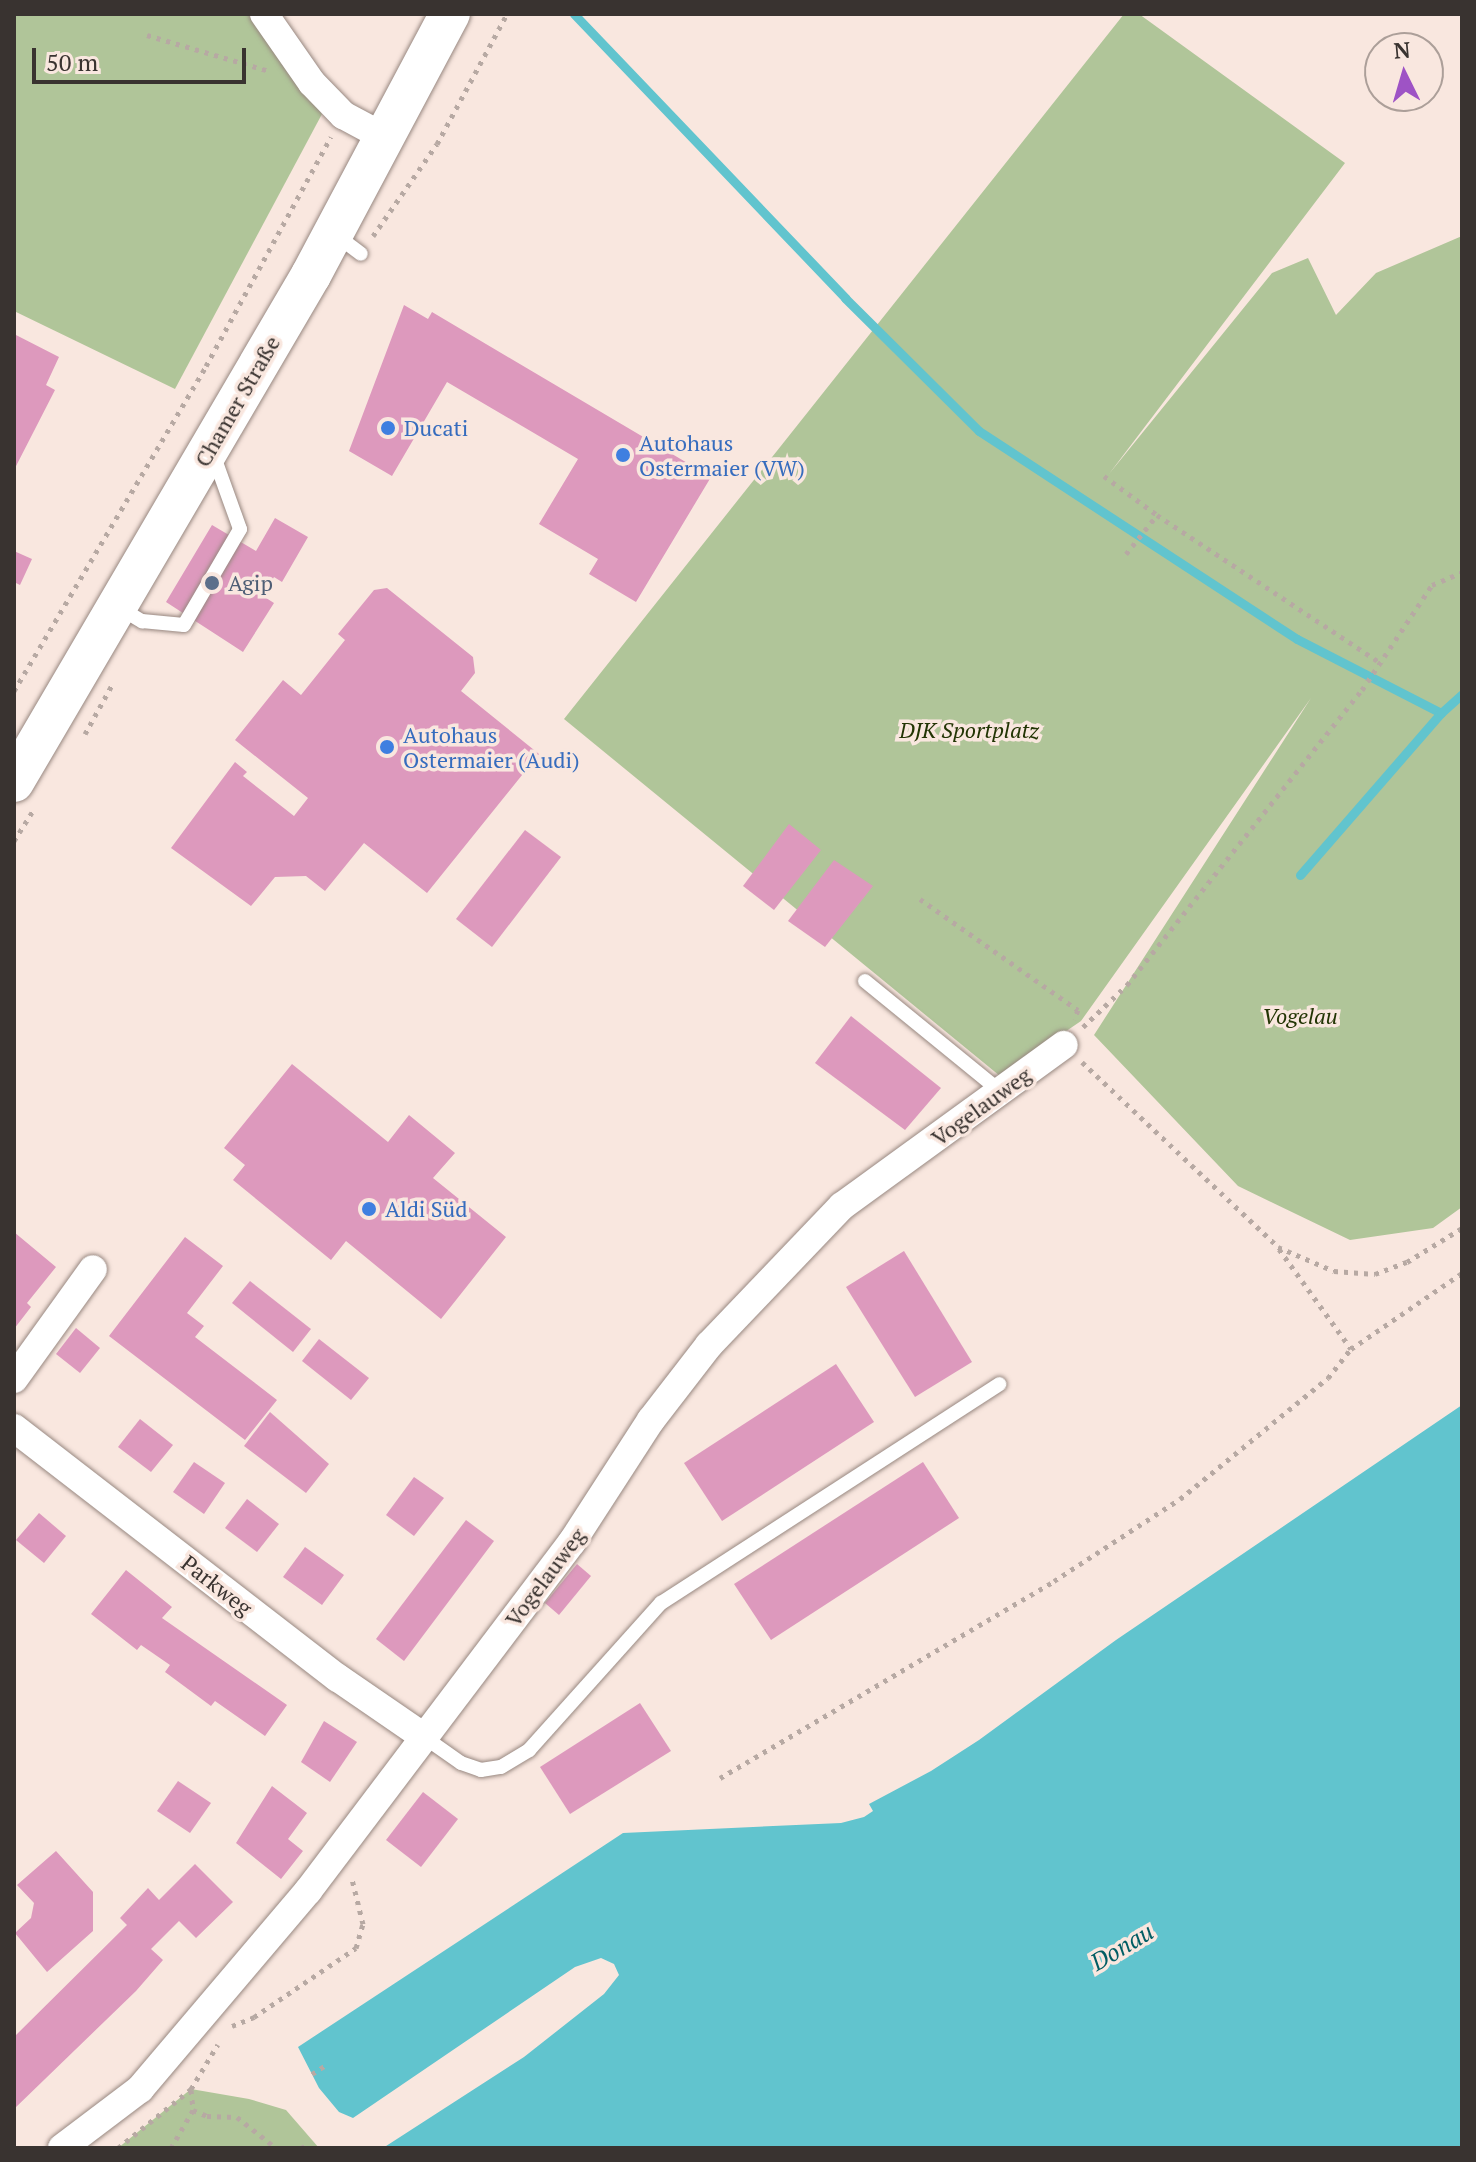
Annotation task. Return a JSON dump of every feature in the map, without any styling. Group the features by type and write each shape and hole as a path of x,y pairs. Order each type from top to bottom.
{"main road":[{"name":"Chamer Straße","path":"14,782 210,447 348,244 386,138 450,14"}],"street":[{"path":"264,14 312,83 343,115 386,138"},
{"name":"Vogelauweg","path":"62,2148 140,2089 308,1891 572,1542 651,1420 709,1345 842,1206 1064,1045"},
{"path":"14,1379 93,1269"},
{"name":"Parkweg","path":"14,1428 338,1678 424,1737"}],"lane":[{"path":"116,605 142,621 184,625 240,529 222,470 210,447"},
{"path":"865,981 1001,1092"},
{"path":"424,1737 461,1763 481,1770 501,1767 529,1750 661,1603 999,1384"}],"path":[{"path":"485,59 507,14"},
{"path":"147,35 312,83"},
{"path":"14,691 206,366 343,115"},
{"path":"1104,476 1157,515 1382,664"},
{"path":"1126,554 1157,515"},
{"path":"1064,1045 1127,985 1376,673 1432,585 1462,572"},
{"path":"920,899 1078,1010 1064,1045"},
{"path":"1064,1045 1278,1247 1351,1349"},
{"path":"1278,1247 1334,1271 1375,1274 1407,1262 1462,1228"},
{"path":"720,1778 1054,1581 1180,1499 1328,1378 1351,1349 1462,1273"},
{"path":"229,2027 254,2017 356,1948 363,1924 350,1871 338,1849"},
{"path":"118,2148 191,2089 222,2039"},
{"path":"312,2074 326,2065"},
{"path":"171,2148 193,2110 191,2089"},
{"path":"193,2110 207,2116 237,2117 276,2148"}],"green space":[{"path":"14,14 248,14 322,114 175,389 14,311"},
{"name":"DJK Sportplatz","path":"1124,14 1139,14 1345,163 1109,474 1272,273 1308,258 1336,315 1376,273 1462,236 1462,1207 1433,1228 1350,1240 1238,1186 1094,1035 1311,698 1081,1021 1000,1076 564,719"},
{"path":"191,2089 249,2099 286,2110 319,2148 118,2148"}],"water":[{"name":"Donau","path":"1462,1405 1462,2148 383,2148 524,2057 604,1994 619,1975 614,1964 601,1958 575,1967 353,2118 339,2112 319,2088 298,2047 623,1833 841,1823 864,1817 873,1811 869,1804 931,1771 979,1740 1116,1640"}],"building":[{"name":"Autohaus Ostermaier (VW)","path":"404,305 428,319 432,312 711,477 636,602 589,574 598,559 539,524 578,459 447,382 392,476 349,451"},
{"path":"14,334 59,357 46,385 55,390 14,470"},
{"path":"275,518 308,537 282,582 274,577 263,596 274,603 243,652 166,602 212,525 256,551"},
{"path":"14,551 32,559 20,585 14,582"},
{"name":"Autohaus Ostermaier (Audi)","path":"387,588 473,657 475,673 461,691 539,754 427,893 364,843 325,891 306,876 275,877 251,906 171,848 235,762 247,772 243,776 294,816 308,798 235,740 283,680 301,695 345,640 338,634 374,590"},
{"path":"789,824 821,850 774,910 743,886"},
{"path":"525,830 561,857 492,947 456,919"},
{"path":"834,860 873,886 825,947 788,921"},
{"path":"851,1016 941,1088 905,1130 815,1063"},
{"name":"Aldi Süd","path":"292,1064 388,1142 409,1115 455,1153 433,1178 506,1237 441,1319 346,1241 331,1260 233,1180 245,1165 224,1148"},
{"path":"14,1232 56,1267 27,1303 31,1307 14,1329"},
{"path":"185,1237 223,1266 187,1313 204,1326 195,1337 277,1400 245,1440 109,1336"},
{"path":"904,1251 972,1362 915,1397 846,1287"},
{"path":"250,1281 311,1329 293,1352 232,1303"},
{"path":"76,1328 100,1348 80,1373 56,1354"},
{"path":"319,1339 369,1378 351,1400 302,1361"},
{"path":"836,1364 874,1422 722,1521 684,1463"},
{"path":"270,1412 329,1464 306,1493 244,1446"},
{"path":"140,1419 173,1445 151,1472 118,1447"},
{"path":"194,1462 225,1483 204,1514 173,1492"},
{"path":"923,1462 959,1518 771,1640 734,1584"},
{"path":"414,1477 444,1498 414,1536 386,1515"},
{"path":"247,1499 279,1524 257,1552 225,1528"},
{"path":"39,1513 66,1536 44,1563 16,1540"},
{"path":"466,1520 494,1541 404,1661 376,1639"},
{"path":"305,1547 344,1575 322,1605 283,1577"},
{"path":"577,1564 591,1576 559,1615 545,1603"},
{"path":"126,1570 172,1607 162,1618 287,1705 265,1736 215,1701 211,1706 165,1672 170,1665 141,1645 137,1650 91,1614"},
{"path":"640,1703 671,1751 570,1814 540,1767"},
{"path":"324,1721 357,1742 330,1782 301,1762"},
{"path":"178,1781 211,1803 190,1833 157,1811"},
{"path":"272,1786 307,1813 288,1839 303,1851 281,1879 236,1843"},
{"path":"423,1792 458,1819 421,1867 386,1840"},
{"path":"56,1851 93,1892 93,1931 47,1972 15,1933 31,1918 34,1903 17,1885"},
{"path":"195,1864 233,1902 196,1938 179,1921 151,1949 163,1960 136,1991 14,2109 14,2037 127,1925 120,1918 148,1888 159,1900"}],"waterway":[{"path":"574,14 845,298 979,431 1297,639 1441,713"},
{"path":"1300,875 1441,713 1462,694"}],"place":[{"name":"Ducati","path":"388,428"},
{"name":"Autohaus Ostermaier (VW)","path":"623,455"},
{"name":"Agip","path":"212,583"},
{"name":"Autohaus Ostermaier (Audi)","path":"387,747"},
{"name":"Aldi Süd","path":"369,1209"}],"park label":[{"name":"Vogelau","path":"1300,1016"}]}
